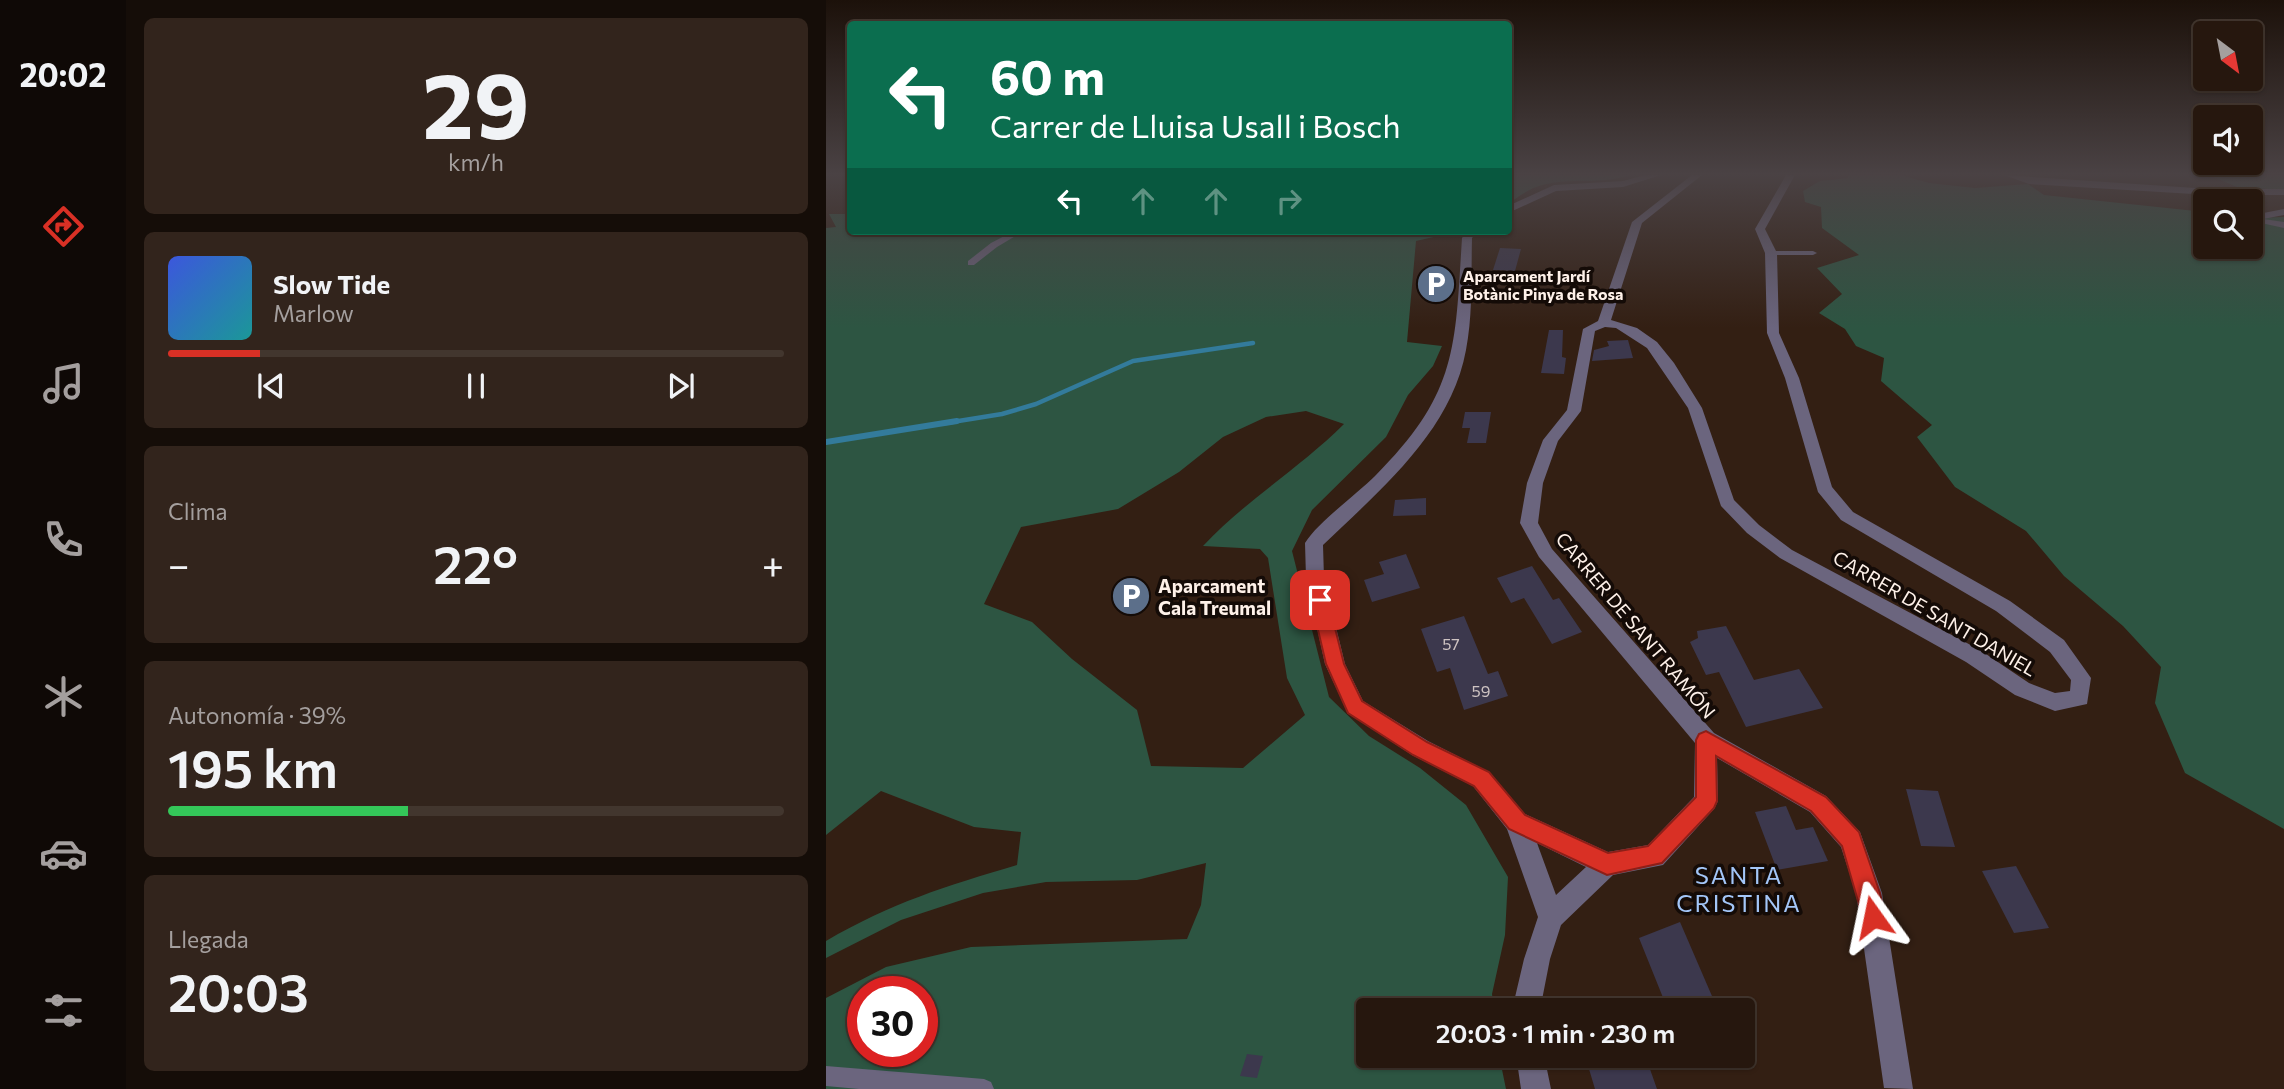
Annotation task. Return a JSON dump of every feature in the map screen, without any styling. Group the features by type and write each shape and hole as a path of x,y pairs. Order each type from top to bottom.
{"street":[{"name":"CARRER DE SANT RAMÓN","path":"1636,226 1604,323 1589,329 1574,411 1551,440 1535,483 1529,523 1545,553 1706,740"},
{"path":"1762,226 1760,229 1771,253"},
{"path":"1470,235 1467,238 1462,332 1449,386 1412,444 1379,481 1314,543 1315,578 1335,664 1355,707 1420,748 1481,779 1517,822 1551,917"},
{"name":"CARRER DE SANT DANIEL","path":"1604,323 1619,325 1632,331 1652,345 1669,366 1695,408 1727,502 1753,529 1786,554 1865,594 1973,656 2022,689 2055,702 2080,698 2081,678 2057,646 2003,606 1847,516 1824,488 1792,379 1773,333 1770,300 1771,253"},
{"path":"1529,998 1537,959 1551,917 1607,864 1654,856 1706,801 1706,740 1818,804 1851,840 1869,893 1899,1088"},
{"path":"1517,822 1607,864"},
{"path":"1532,1068 1535,1089"}],"lane":[{"path":"971,264 1013,235"},
{"path":"1771,253 1813,253"},
{"path":"826,1076 984,1089"}],"green space":[{"path":"847,226 847,235 1442,235 1416,241 1407,342 1442,346 1433,366 1408,395 1386,437 1312,510 1292,551 1329,697 1369,736 1420,768 1466,805 1508,877 1505,935 1492,998 1356,998 1356,1068 1502,1068 1506,1089 826,1089 826,998 847,987 847,1067 938,1067 938,976 869,976 886,967 971,947 1187,939 1201,905 1206,863 1137,880 1046,882 983,893 901,920 826,958 826,941 873,916 943,888 1017,865 1021,832 974,827 881,791 826,835 826,228","holes":["1306,411 1344,424 1237,514 1203,546 1260,549 1268,558 1287,678 1305,715 1243,768 1151,766 1137,710 1072,659 1032,622 984,604 1021,527 1118,509 1179,472 1223,437 1266,417"]},
{"path":"1822,226 2193,226 2193,259 2263,259 2263,226 2284,226 2284,829 2185,773 2155,703 2161,667 2123,626 2064,576 2026,531 1955,487 1917,437 1932,425 1881,381 1884,358 1856,346 1845,329 1819,313 1842,294 1817,268 1859,255"}],"building":[{"path":"1500,248 1521,249 1515,271 1493,270"},
{"path":"1549,330 1563,330 1562,357 1566,358 1564,374 1541,373"},
{"path":"1628,340 1633,358 1592,361 1594,350 1609,346 1607,341"},
{"path":"1465,412 1491,412 1486,443 1467,443 1470,428 1462,428"},
{"path":"1426,498 1426,515 1393,516 1395,500"},
{"path":"1406,554 1420,588 1372,602 1364,580 1384,574 1379,562"},
{"path":"1532,566 1553,600 1559,598 1582,632 1552,644 1524,598 1511,603 1497,578"},
{"path":"1464,616 1488,674 1498,671 1508,696 1464,710 1450,668 1437,672 1421,629"},
{"path":"1726,626 1754,680 1799,669 1823,708 1746,727 1719,672 1706,675 1690,642 1698,638 1697,631"},
{"path":"1906,789 1938,791 1955,847 1921,846"},
{"path":"1786,806 1796,830 1813,827 1828,861 1777,870 1755,812"},
{"path":"2016,866 2049,928 2014,933 1982,871"},
{"path":"1680,922 1713,998 1663,998 1639,938"},
{"path":"1247,1054 1263,1056 1257,1078 1240,1076"},
{"path":"1589,1068 1650,1068 1657,1089 1595,1089"}],"waterway":[{"path":"946,423 1002,414 1036,404 1133,361 1253,343"},
{"path":"826,442 957,421"}],"place":[{"name":"Aparcament Jardí Botànic Pinya de Rosa","path":"1436,284"},
{"name":"Aparcament Cala Treumal","path":"1131,596"}],"district":[{"name":"SANTA CRISTINA","path":"1739,888"}],"route":[{"path":"1320,600 1335,664 1355,707 1420,748 1481,779 1517,822 1607,864 1654,856 1706,801 1706,740 1818,804 1851,840 1869,893 1873,917"}]}
